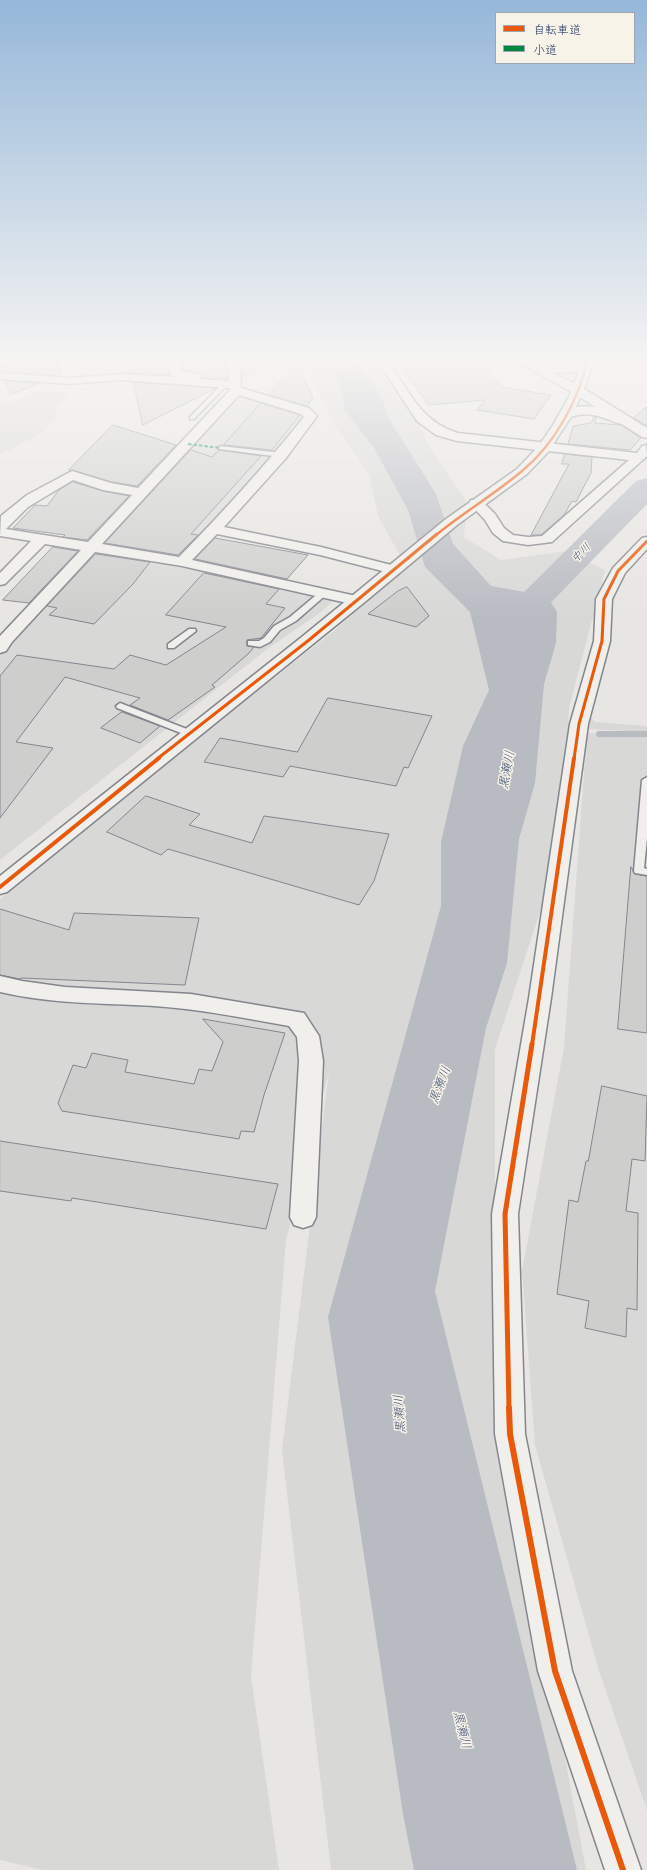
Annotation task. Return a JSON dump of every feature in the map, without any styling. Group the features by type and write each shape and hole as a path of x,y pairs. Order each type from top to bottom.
{"main road":[{"path":"0,887 189,732 474,505 510,480 534,460 545,446"}],"street":[{"path":"0,648 142,493 183,444"},
{"path":"182,562 241,501 289,444"},
{"path":"528,444 644,453"},
{"path":"474,505 493,520 497,529 503,535 533,542 547,539 644,453"},
{"path":"0,528 4,521 24,503 72,475 108,487 142,493"},
{"path":"214,529 321,551 394,570"},
{"path":"0,532 182,562 356,600"},
{"path":"0,581 43,538"},
{"path":"623,1870 555,1671 510,1434 505,1214 540,998 579,724 602,641 604,599 618,571 647,541"},
{"path":"0,984 22,990 70,995 176,1000 296,1019 308,1036 311,1061 303,1217"}],"lane":[{"path":"221,448 281,454"},
{"path":"251,643 260,644 267,640 277,628 293,619 324,593"},
{"path":"171,646 192,631"},
{"path":"120,706 189,732"},
{"path":"647,780 639,870 647,872"}],"shaded area":[{"path":"0,444 20,444 0,455"},
{"path":"195,444 283,444 182,554 172,557 110,549 107,542 177,462"},
{"path":"348,444 428,444 467,502 464,537 501,560 566,551 605,570 569,708 562,845 495,1049 495,1384 586,1870 331,1870 282,1450 329,1072 286,1240 251,1676 279,1870 43,1870 0,1860 0,899 62,844 330,634 407,568 378,516 369,474"},
{"path":"98,555 220,574 337,597 321,612 266,650 0,860 0,656 8,644 47,602"},
{"path":"590,717 595,722 647,726 647,732 587,729"},
{"path":"587,733 647,733 647,1810 599,1671 535,1445 522,1271 564,1047"}],"water":[{"name":"黒瀬川","path":"371,444 405,444 436,494 453,544 491,586 547,596 557,612 556,643 544,684 535,783 519,839 507,963 486,1028 435,1291 577,1870 414,1870 403,1814 328,1317 441,906 441,842 463,746 489,690 470,612 425,567 408,510"}],"building":[{"path":"94,444 176,445 137,486 111,482 69,470"},
{"path":"225,444 277,444 272,450"},
{"path":"571,444 635,444 630,450"},
{"path":"191,450 212,457 219,450 261,456 191,534 198,535 178,555 105,543"},
{"path":"565,454 592,457 591,473 576,502 572,501 564,515 541,535 531,535 569,464 562,464"},
{"path":"73,482 103,491 129,496 87,540 63,537 65,535 13,528 35,505 47,506 59,490"},
{"path":"215,538 308,555 287,579 195,559"},
{"path":"53,547 78,551 29,603 3,600"},
{"path":"96,554 150,562 133,584 94,624 49,615 57,608 47,606"},
{"path":"204,573 279,589 266,604 285,608 261,638 247,640 247,646 254,647 212,685 215,687 168,720 130,705 140,698 65,677 16,742 53,748 0,818 0,676 17,655 114,669 130,655 166,665 226,627 166,615"},
{"path":"407,587 429,616 416,627 368,614 398,591"},
{"path":"328,698 432,716 408,768 404,767 396,786 290,766 283,777 204,762 220,738 297,752"},
{"path":"122,712 160,726 140,743 101,728"},
{"path":"146,796 200,814 189,825 252,843 264,816 389,834 374,881 359,905 168,849 161,855 107,832"},
{"path":"631,867 635,874 647,876 647,1033 618,1029"},
{"path":"0,909 69,930 74,913 199,918 185,985 20,979 0,975"},
{"path":"203,1019 285,1033 264,1095 254,1132 241,1131 239,1139 62,1111 58,1103 73,1065 86,1068 92,1053 128,1060 125,1072 194,1084 199,1069 212,1071 223,1042"},
{"path":"602,1086 647,1096 645,1161 632,1159 626,1211 638,1213 637,1310 627,1308 626,1337 585,1328 589,1301 557,1294 569,1200 578,1202 586,1161 588,1161"},
{"path":"0,1141 278,1184 266,1229 72,1198 71,1201 0,1191"}],"waterway":[{"name":"中川","path":"515,620 647,487"},
{"path":"599,734 647,734"}],"marked path":[{"path":"190,444 221,448"}],"cycle path":[{"path":"0,887 309,640 452,522 515,477 535,459 547,444"},
{"path":"623,1870 555,1671 510,1434 505,1214 540,998 579,724 602,641 604,599 618,571 647,541"}]}
